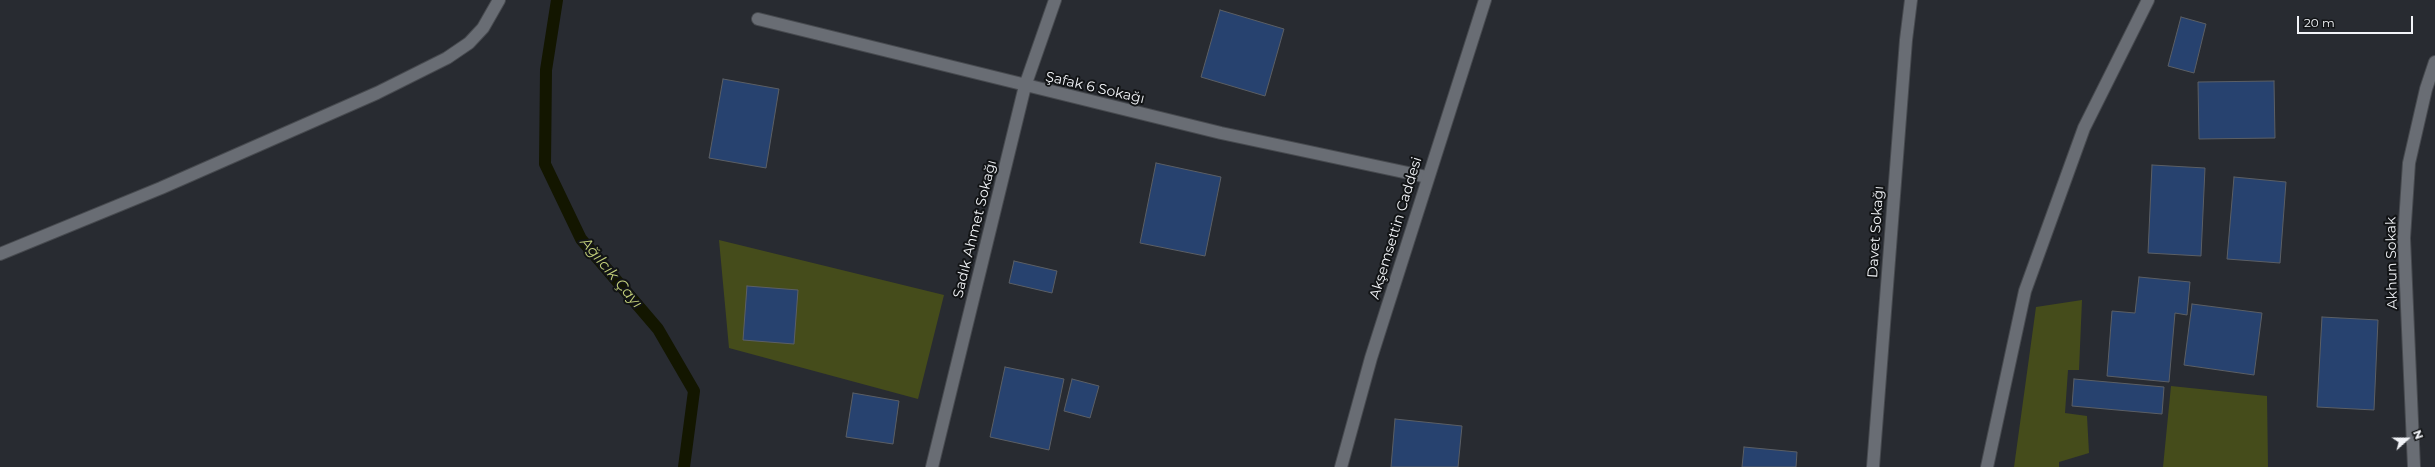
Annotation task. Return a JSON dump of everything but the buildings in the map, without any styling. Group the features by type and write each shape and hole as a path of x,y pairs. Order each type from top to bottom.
{"street":[{"path":"0,254 161,188 377,93 447,58 469,43 484,28 498,0"},
{"name":"Sadık Ahmet Sokağı","path":"932,467 1025,86 1055,0"},
{"name":"Akşemsettin Caddesi","path":"1341,467 1371,358 1427,177 1485,0"},
{"name":"Davet Sokağı","path":"1873,467 1906,40 1911,0"},
{"path":"1987,467 2025,291 2084,128 2148,0"},
{"name":"Şafak 6 Sokağı","path":"758,19 1025,86 1221,133 1427,177"},
{"name":"Akhun Sokak","path":"2414,467 2404,238 2409,163 2426,89 2435,62"}],"green space":[{"path":"719,240 944,295 918,399 729,348"},
{"path":"2082,300 2079,370 2068,370 2065,413 2087,416 2089,453 2059,462 2059,467 2014,467 2036,307"},
{"path":"2171,386 2267,396 2268,467 2163,467"}],"waterway":[{"name":"Ağılcık Çayı","path":"557,0 546,70 545,164 581,239 658,329 694,391 684,467"}]}
